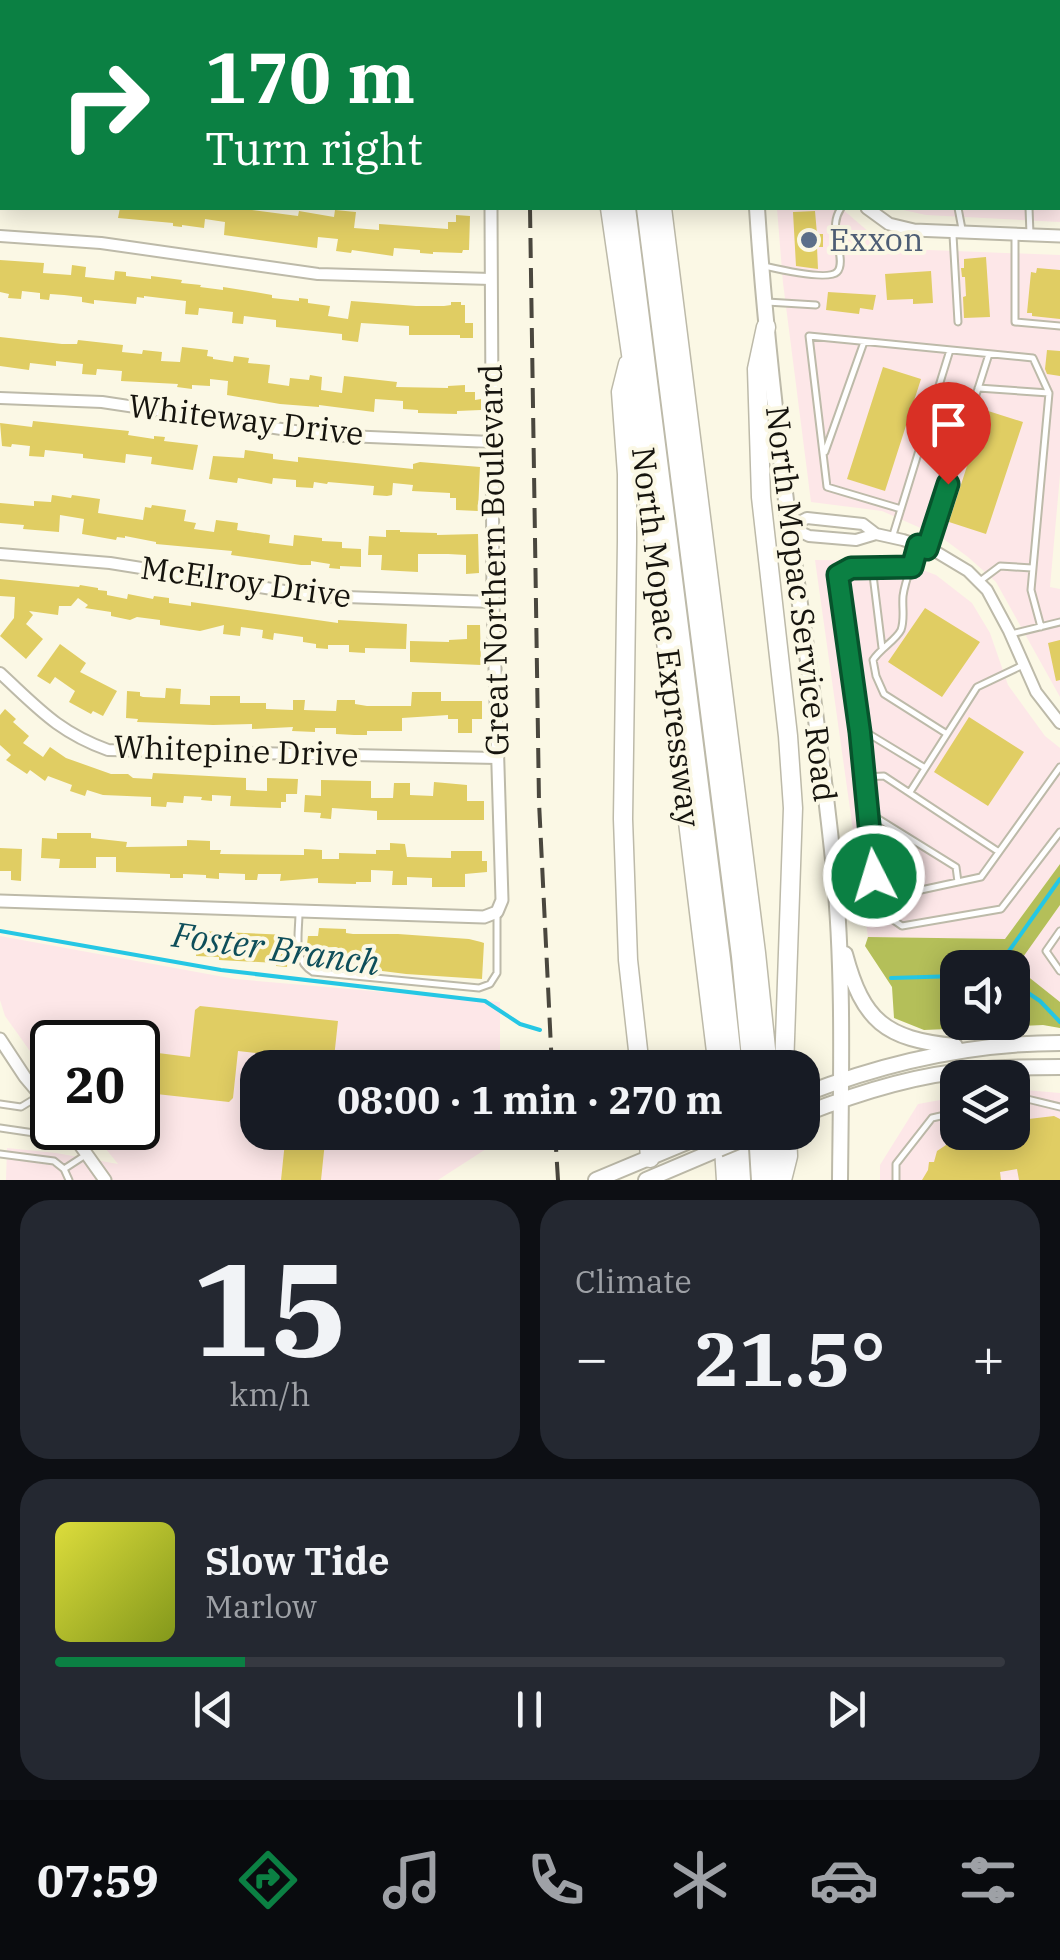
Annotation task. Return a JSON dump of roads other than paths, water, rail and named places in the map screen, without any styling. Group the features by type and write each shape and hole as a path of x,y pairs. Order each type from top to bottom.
{"highway":[{"name":"North Mopac Expressway","path":"610,210 716,1050"},
{"path":"626,210 731,1050"},
{"path":"646,210 750,1050"},
{"name":"North Mopac Expressway","path":"662,210 766,1050"},
{"path":"766,327 757,368 761,496 788,736 792,808 785,1050"},
{"path":"631,354 621,392 627,524 622,819 627,943 638,1050"},
{"path":"656,1150 658,1155"},
{"path":"722,1150 726,1180"},
{"path":"739,1150 741,1180"},
{"path":"759,1150 761,1180"},
{"path":"776,1150 780,1180"},
{"path":"780,1180 788,1150"}],"main road":[{"name":"North Mopac Service Road","path":"757,210 766,327 835,873 839,932 840,1180"},
{"path":"839,932 857,995 884,1026 917,1041 970,1048"},
{"path":"820,1089 920,1058 970,1048 1060,1043"},
{"path":"1030,1067 1060,1067"},
{"path":"820,1108 940,1075"},
{"path":"603,1177 670,1150"},
{"path":"650,1179 705,1150"},
{"path":"650,1179 658,1155"}],"street":[{"name":"Great Northern Boulevard","path":"491,210 493,602 502,900 497,912"},
{"path":"870,210 890,224 914,230 1060,236"},
{"path":"0,236 101,244 318,274 491,280"},
{"name":"Whiteway Drive","path":"0,398 102,402 321,434 492,442"},
{"path":"790,527 807,518 863,524 876,534 923,547 968,571 987,590 1036,692 1059,720"},
{"path":"790,527 809,536 841,539 856,540 876,534"},
{"name":"McElroy Drive","path":"0,554 110,563 316,596 493,602"},
{"name":"Whitepine Drive","path":"0,673 57,726 108,750 496,758"},
{"path":"0,901 484,917 497,912"},
{"path":"0,1039 30,1082"},
{"path":"85,1150 105,1180"}],"lane":[{"path":"761,266 808,274 832,275 838,271 835,225 840,210"},
{"path":"958,210 958,322"},
{"path":"1030,210 1030,234"},
{"path":"1015,234 1015,322 1060,326"},
{"path":"764,302 816,305"},
{"path":"900,509 828,487 809,336 1033,358 1049,393 1031,590 1041,627"},
{"path":"824,456 864,342"},
{"path":"892,538 950,350"},
{"path":"947,734 884,694 872,660 901,629 903,597 912,567 923,547 989,354"},
{"path":"978,388 1049,393"},
{"path":"979,582 1000,566 1032,568"},
{"path":"912,567 851,568 838,575 860,732 874,876 889,918 902,926 1000,910 1060,832"},
{"path":"872,568 882,648"},
{"path":"1010,634 1060,622"},
{"path":"909,793 977,687 1024,665"},
{"path":"860,732 925,768"},
{"path":"884,898 981,877 1060,767"},
{"path":"864,777 884,776 1000,852"},
{"path":"868,812 956,867 958,882"},
{"path":"299,910 299,959 313,972 479,988 490,984 497,972 497,912"},
{"path":"1060,932 1046,951 1060,971"},
{"path":"1030,1100 1060,1107"},
{"path":"0,1104 20,1107 30,1101"},
{"path":"896,1180 896,1164 932,1118 940,1116"},
{"path":"0,1128 30,1132"},
{"path":"0,1154 54,1161 70,1180"},
{"path":"64,1169 88,1154"}],"waterway":[{"name":"Foster Branch","path":"1010,950 1060,879"},
{"name":"Foster Branch","path":"0,931 221,970 485,1001 520,1024 540,1030"},
{"name":"Foster Branch","path":"891,978 940,977"},
{"path":"1030,994 1060,1022"}],"railway":[{"path":"530,210 539,802 551,1050"},
{"path":"556,1150 558,1180"}],"place":[{"name":"Exxon","path":"809,240"}]}
